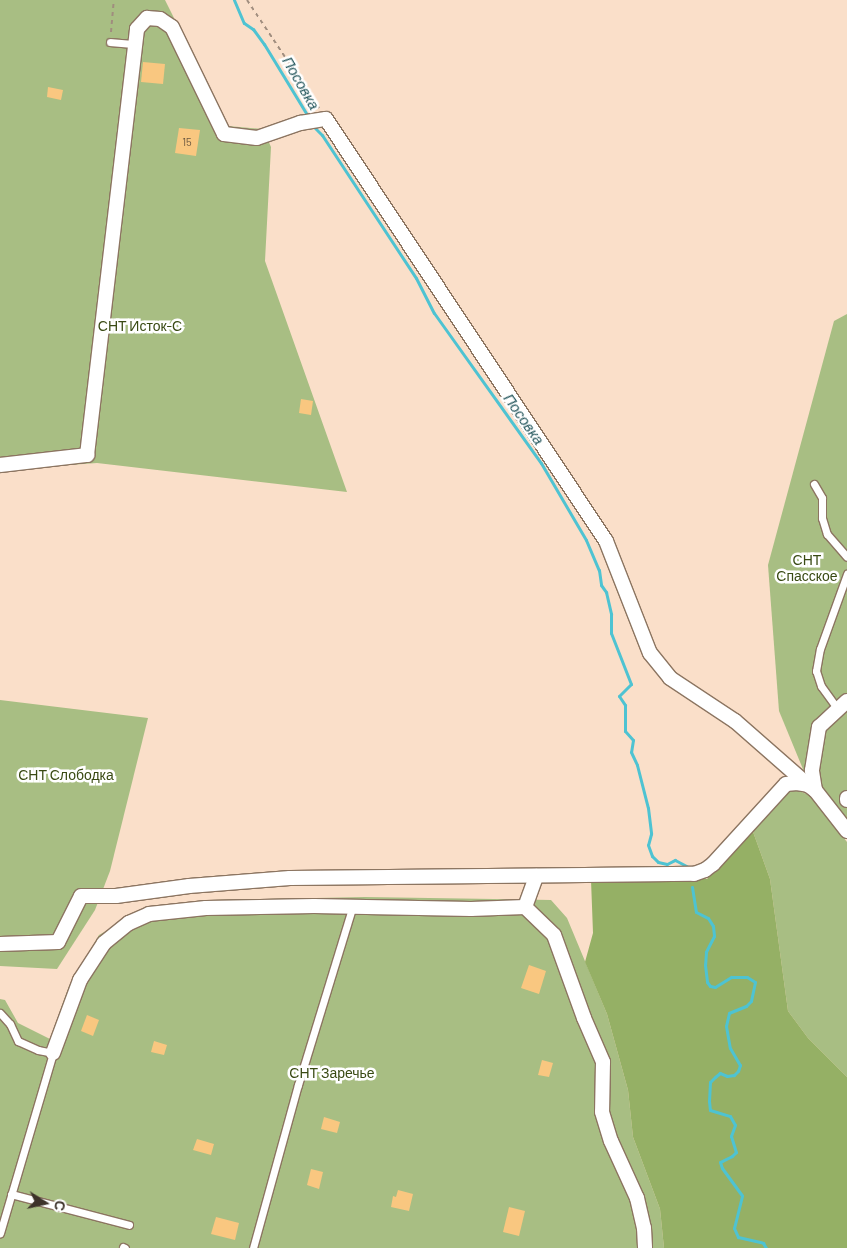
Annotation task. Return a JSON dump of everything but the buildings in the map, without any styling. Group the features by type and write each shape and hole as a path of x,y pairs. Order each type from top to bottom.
{"street":[{"path":"0,465 87,455 136,29 148,18 160,19 172,26 224,134 257,138 300,123 323,120 606,541 650,653 670,678 735,720 811,788 847,831"},
{"path":"811,788 819,727 842,704"},
{"path":"0,944 58,942 81,896 116,896 189,886 290,878 536,876 700,872 713,864 786,784 797,783 811,788"},
{"path":"525,906 536,876"},
{"path":"53,1053 80,980 104,943 129,923 148,914 206,908 314,906 471,909 525,906 554,935 584,1018 603,1062 602,1112 611,1142 637,1198 644,1228 645,1248"}],"lane":[{"path":"110,42 135,44"},
{"path":"814,484 822,498 822,518 827,534 847,558"},
{"path":"842,704 820,686 816,671 820,649 847,574"},
{"path":"253,1248 295,1094 352,908"},
{"path":"0,1013 10,1024 18,1041 38,1050 53,1053 0,1233"},
{"path":"11,1194 129,1225"}],"path":[{"path":"110,42 114,0"},
{"path":"247,0 323,120"}],"green space":[{"name":"СНТ Исток-С","path":"0,0 165,0 228,126 263,129 271,147 265,261 347,492 97,463 0,470"},
{"name":"СНТ Спасское","path":"847,314 847,822 805,774 779,711 768,565 834,321"},
{"name":"СНТ Слободка","path":"0,700 148,718 110,871 95,910 57,969 0,966"},
{"path":"792,788 809,795 847,842 847,1077 808,1038 788,1011 770,879 752,829"},
{"path":"752,829 770,879 788,1011 808,1038 847,1077 847,1248 664,1248 660,1209 633,1137 628,1090 607,1014 585,962 593,933 591,880 707,879"},
{"name":"СНТ Заречье","path":"365,897 551,900 567,918 607,1014 628,1090 633,1137 660,1209 664,1248 0,1248 0,999 5,1000 18,1023 50,1039 69,986 99,935 148,907 211,900"}],"waterway":[{"name":"Посовка","path":"234,0 244,23 253,29 264,44 309,118"},
{"name":"Посовка","path":"313,126 322,135 416,278 434,313 541,463 586,540 599,570 601,585 606,592 611,614 611,633 631,684 619,696 625,705 625,731 633,740 631,752 637,765 648,808 651,834 648,845 652,856 658,862 667,864 675,860 688,867"},
{"name":"Посовка","path":"692,887 696,912 708,918 713,926 714,936 706,952 707,982 710,986 715,987 731,977 747,977 755,982 751,1001 746,1006 729,1013 726,1026 730,1048 740,1065 738,1071 734,1075 727,1076 720,1073 710,1082 709,1101 710,1110 730,1116 735,1125 731,1136 736,1152 720,1162 722,1168 742,1196 734,1228 738,1237 763,1243 766,1248"}]}
